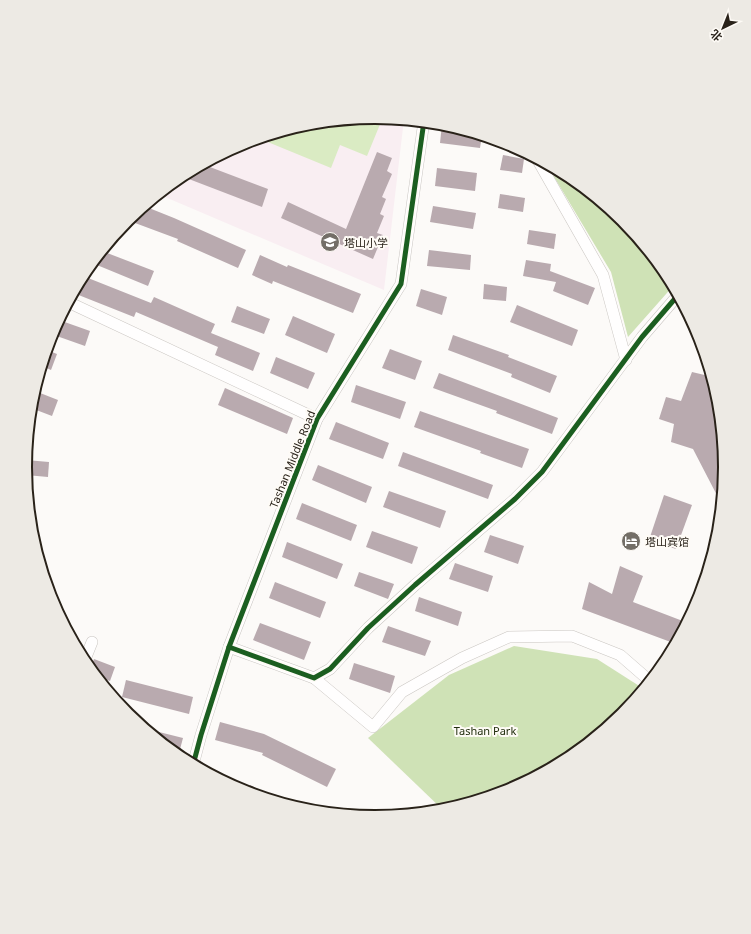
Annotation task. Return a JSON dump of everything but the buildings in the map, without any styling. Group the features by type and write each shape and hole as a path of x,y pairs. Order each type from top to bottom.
{"street":[{"name":"Tashan Middle Road","path":"195,759 229,647 317,419 401,284 423,127"},
{"path":"542,167 603,275 626,360"},
{"path":"314,678 330,670 368,628 520,494 542,472 626,360 675,299"},
{"path":"73,304 317,419"},
{"path":"229,647 314,678 373,727 402,692 462,658 509,637 572,636 620,655 646,678"},
{"path":"87,654 92,642"}],"shaded area":[{"name":"塔山小学","path":"353,124 403,124 384,290 163,196 185,181 224,159 265,142 287,135 331,126"}],"green space":[{"path":"380,124 367,156 340,145 331,168 267,142 287,135 331,126"},
{"path":"552,173 585,194 618,224 648,258 670,290 628,337 611,272"},
{"name":"Tashan Park","path":"514,646 597,659 640,686 602,725 585,740 566,753 527,775 507,784 464,799 438,805 368,738 449,675"}],"cycle path":[{"path":"195,759 229,647 317,419 401,284 423,127"},
{"path":"229,647 314,678 330,669 368,628 415,585 515,499 542,472 642,337 675,299"}],"place":[{"name":"塔山小学","path":"330,242"},
{"name":"塔山宾馆","path":"631,541"}]}
